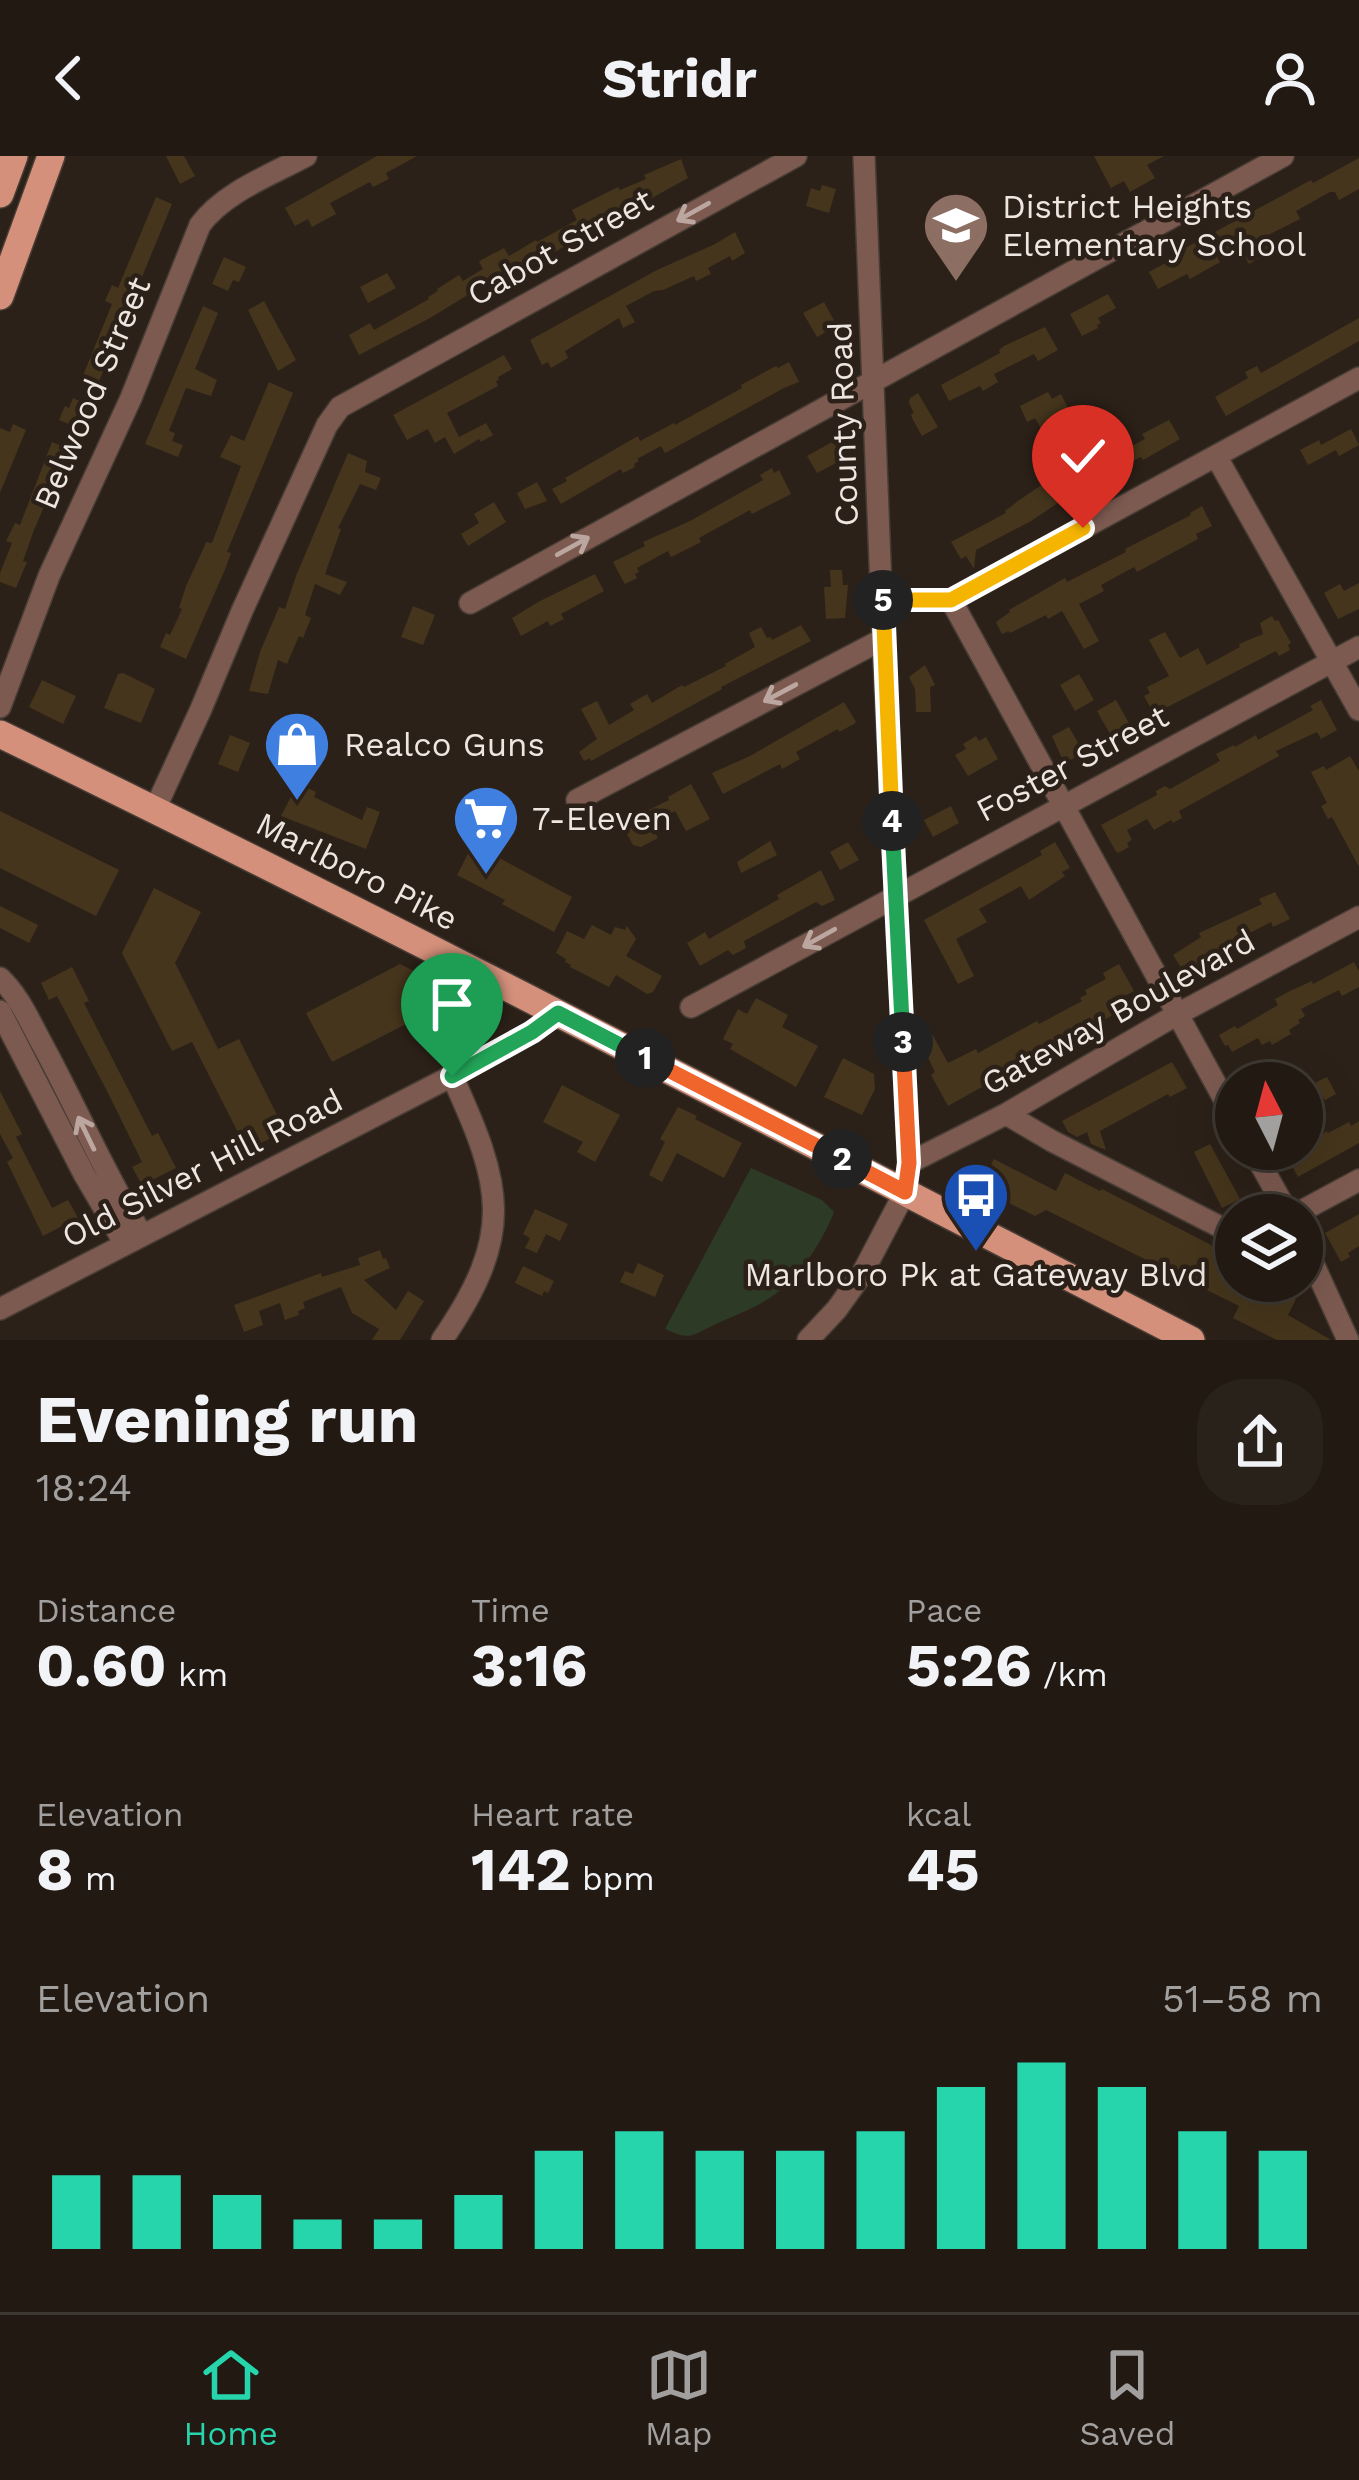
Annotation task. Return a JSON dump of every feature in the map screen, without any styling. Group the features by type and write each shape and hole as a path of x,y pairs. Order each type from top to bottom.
{"main road":[{"path":"0,194 14,156"},
{"path":"0,296 51,156"},
{"name":"Marlboro Pike","path":"0,734 558,1013 907,1177 1191,1340"}],"street":[{"name":"Belwood Street","path":"0,707 49,576 131,398 200,225 216,207 306,156"},
{"name":"Cabot Street","path":"155,809 327,425 340,407 796,156"},
{"name":"County Road","path":"864,156 907,1177"},
{"path":"470,603 1283,156"},
{"path":"882,600 951,600 1359,378"},
{"path":"1216,456 1359,710"},
{"path":"951,600 1215,1084"},
{"path":"577,800 883,639"},
{"name":"Foster Street","path":"691,1007 1359,647"},
{"name":"Gateway Boulevard","path":"907,1177 1176,1015 1359,916"},
{"path":"0,978 12,989 8,1011 53,1064 109,1199 134,1240"},
{"name":"Old Silver Hill Road","path":"0,1309 452,1076 558,1013"},
{"path":"442,1340 474,1286 494,1220 491,1177 475,1125 452,1076"},
{"path":"1006,1114 1215,1224"},
{"path":"808,1340 862,1274 907,1177"},
{"path":"1323,1199 1359,1180"},
{"path":"1323,1288 1348,1340"}],"green space":[{"path":"751,1168 822,1200 834,1212 822,1237 797,1274 759,1305 694,1334 665,1329"}],"building":[{"path":"166,156 184,156 195,176 180,184"},
{"path":"377,156 417,156 386,173 389,179 373,187 370,182 330,203 336,214 312,227 308,219 295,226 285,208"},
{"path":"1094,156 1164,156 1147,165 1155,178 1130,192 1124,181 1111,188"},
{"path":"1359,158 1359,189 1339,200 1330,192 1296,211 1300,219 1268,235 1276,249 1249,264 1238,246 1190,279 1187,274 1158,289 1149,272 1178,256 1176,253"},
{"path":"681,159 688,178 359,355 349,335 370,323 374,330 429,299 459,275 463,281 483,269 481,260 504,248 509,256 537,242 577,220 572,210"},
{"path":"822,185 836,189 829,213 806,206 811,188 820,191"},
{"path":"156,197 172,204 98,384 82,378 112,304 105,301 112,285 118,288"},
{"path":"735,232 745,253 708,268 711,274 696,281 694,276 626,306 635,322 623,328 619,318 565,351 568,358 551,368 548,362 542,365 530,340"},
{"path":"224,257 246,267 228,291 212,284"},
{"path":"387,273 396,288 368,303 360,287"},
{"path":"1108,294 1116,308 1098,318 1098,328 1082,336 1070,314"},
{"path":"264,301 296,360 278,371 248,310"},
{"path":"824,302 837,326 817,337 803,313"},
{"path":"203,306 218,313 195,369 217,380 211,396 186,388 169,431 175,433 172,441 183,445 178,457 145,444"},
{"path":"1359,318 1359,341 1226,416 1215,397 1248,378 1245,372 1257,366 1261,373"},
{"path":"1045,327 1058,350 1038,361 1034,354 994,374 998,382 983,391 980,386 949,401 941,385"},
{"path":"504,355 512,369 498,377 498,386 447,413 459,437 486,423 493,435 454,454 445,437 435,443 428,429 407,440 393,415"},
{"path":"789,362 799,382 665,453 661,446 637,459 635,467 623,473 621,469 561,504 552,489 638,436 640,441 675,425"},
{"path":"269,382 293,393 186,659 160,647 182,609 186,586 206,542 212,543 241,466 220,457 231,435 244,441"},
{"path":"1048,392 1052,399 1061,394 1074,420 1045,436 1035,418 1027,422 1020,406"},
{"path":"918,393 938,427 922,436 909,403"},
{"path":"73,398 89,405 81,424 59,420"},
{"path":"1169,420 1180,439 1091,481 976,550 974,569 966,556 961,559 951,542 1006,513 1059,473 1070,467 1073,474 1095,462 1093,457 1102,450 1120,443 1124,450"},
{"path":"13,424 26,430 0,493 0,428 10,432"},
{"path":"1351,429 1359,445 1339,456 1336,450 1308,465 1300,450"},
{"path":"834,441 844,459 817,473 807,456"},
{"path":"52,442 69,449 34,530 16,588 0,582 12,543 6,541 15,523 20,525"},
{"path":"348,453 367,461 365,472 381,478 376,490 360,484 338,528 325,574 347,582 340,595 315,584 305,615 311,618 287,664 278,660 268,694 249,691 260,652 279,607 285,609"},
{"path":"772,468 774,473 779,470 791,494 752,514 750,510 671,557 668,551 637,568 637,578 625,584 613,562 763,480 760,475"},
{"path":"537,482 547,501 525,509 517,493"},
{"path":"494,502 506,522 468,546 461,534 479,523 474,514"},
{"path":"1202,506 1212,526 1196,534 1198,539 1137,572 1134,567 1101,585 1104,591 1079,604 1099,641 1084,649 1062,611 1002,634 996,622 1009,610 1065,578 1067,582 1126,552"},
{"path":"830,570 842,570 843,585 848,585 845,618 826,619 824,587 831,587"},
{"path":"595,574 604,591 561,614 564,619 550,626 548,621 521,636 512,618"},
{"path":"1359,583 1359,609 1338,619 1324,593 1340,584 1344,591"},
{"path":"413,606 435,615 423,645 401,637"},
{"path":"1272,616 1291,643 1290,650 1279,656 1276,651 1154,714 1144,696 1150,693 1147,687 1169,676 1149,640 1165,632 1180,658 1198,648 1207,665 1263,634 1260,623"},
{"path":"801,625 811,641 584,761 579,752 597,739 581,709 597,701 609,725 634,710 630,704 647,694 652,703 755,647 749,633 761,627 772,640"},
{"path":"925,665 935,685 930,687 931,712 916,712 909,677"},
{"path":"118,674 155,689 141,723 104,708"},
{"path":"1079,674 1094,700 1075,711 1060,685"},
{"path":"42,680 76,696 63,724 29,707"},
{"path":"1116,700 1134,732 1115,743 1097,711"},
{"path":"1321,700 1337,730 1321,739 1317,732 1276,751 1279,756 1179,811 1182,818 1173,823 1154,830 1147,819 1127,830 1132,840 1129,847 1115,850 1101,825 1165,786 1170,789 1220,761 1216,754 1256,735 1258,740 1313,710 1310,706"},
{"path":"844,702 854,724 796,752 800,759 782,769 780,764 723,794 712,773"},
{"path":"1069,727 1084,753 1064,763 1052,736"},
{"path":"230,735 250,743 238,772 218,764"},
{"path":"976,736 979,741 986,737 998,759 968,776 955,755"},
{"path":"1350,756 1359,771 1359,867 1321,806 1327,803 1311,772 1324,766 1326,770"},
{"path":"298,783 316,792 314,797 362,820 367,807 380,812 366,849 281,816"},
{"path":"691,784 710,819 686,831 675,811 651,824 658,838 641,847 633,845 623,827 627,821"},
{"path":"951,806 959,823 933,837 924,820"},
{"path":"0,811 119,870 96,916 0,868"},
{"path":"770,841 777,855 741,873 737,862"},
{"path":"848,842 859,860 840,870 830,852"},
{"path":"1055,842 1070,868 1062,872 1065,876 1029,900 1021,886 979,909 987,922 956,939 974,976 958,984 924,920 1042,855 1040,851"},
{"path":"473,844 572,897 554,932 457,875"},
{"path":"821,870 835,900 822,906 816,902 744,941 746,948 733,955 728,950 700,966 687,943 705,932 709,939"},
{"path":"154,888 201,912 175,963 218,1049 239,1039 285,1131 247,1150 192,1042 172,1051 122,953"},
{"path":"1275,892 1290,919 1273,927 1271,922 1227,945 1231,951 1187,977 1173,955 1201,937 1199,933 1262,904 1259,899"},
{"path":"0,906 38,925 29,943 0,928"},
{"path":"592,925 611,935 615,927 625,930 627,926 636,939 626,956 662,976 653,992 647,994 616,975 609,987 570,967 556,953 567,931 584,939"},
{"path":"1354,962 1359,987 1342,996 1339,990 1301,1009 1305,1016 1289,1030 1291,1034 1272,1045 1270,1041 1262,1045 1258,1038 1232,1052 1225,1046 1219,1035 1278,1005 1275,999"},
{"path":"400,964 448,988 453,1000 332,1062 306,1013"},
{"path":"1119,964 1134,991 1107,1005 1113,1015 1051,1044 1053,1047 948,1106 919,1039 932,1034 948,1063 976,1049 978,1053 1082,1001 1085,990 1106,979 1103,973"},
{"path":"72,967 89,1001 84,1003 152,1136 158,1133 176,1168 142,1185 132,1167 142,1162 107,1091 57,996 49,1000 41,983"},
{"path":"756,998 788,1015 782,1027 818,1046 796,1087 730,1049 733,1044 723,1039 738,1009 747,1014"},
{"path":"843,1058 874,1074 875,1089 862,1115 824,1097"},
{"path":"1172,1062 1187,1088 1100,1131 1106,1150 1091,1144 1087,1132 1077,1137 1068,1132 1062,1121"},
{"path":"1327,1077 1336,1094 1325,1100 1323,1097"},
{"path":"562,1085 620,1115 595,1162 577,1152 583,1142 543,1122"},
{"path":"0,1091 22,1134 16,1137 52,1208 68,1200 78,1218 43,1236 7,1162 13,1158 0,1134"},
{"path":"678,1107 742,1143 724,1178 677,1153 662,1182 649,1175 665,1142 660,1139"},
{"path":"1359,1121 1359,1143 1323,1163 1323,1134 1349,1122 1351,1126"},
{"path":"1210,1144 1215,1170 1224,1170 1237,1194 1215,1194 1194,1152"},
{"path":"994,1159 1056,1191 1065,1173 1102,1189 1215,1247 1215,1294 1046,1210 1035,1216 999,1198 1003,1190 982,1184"},
{"path":"535,1209 568,1224 560,1241 546,1234 537,1253 525,1248 530,1238 523,1234"},
{"path":"1359,1214 1359,1246 1341,1262 1325,1233"},
{"path":"380,1250 390,1268 364,1280 396,1310 408,1291 424,1301 400,1340 372,1340 379,1329 352,1313 341,1287 303,1302 305,1308 299,1315 285,1320 280,1303 259,1311 263,1325 244,1332 234,1305 321,1273 322,1277 360,1265 358,1258"},
{"path":"638,1263 664,1275 655,1297 620,1282 625,1271 633,1274"},
{"path":"523,1266 554,1281 548,1293 542,1296 515,1283"},
{"path":"1231,1302 1294,1302 1288,1315 1331,1340 1277,1340 1233,1318 1239,1306"}],"place":[{"name":"District Heights Elementary School","path":"956,284"},
{"name":"Realco Guns","path":"297,803"},
{"name":"7-Eleven","path":"486,877"},
{"name":"Marlboro Pk at Gateway Blvd","path":"976,1254"}],"route":[{"path":"452,1076 558,1013 905,1192 909,1163 882,600 951,600 1083,528"}]}
